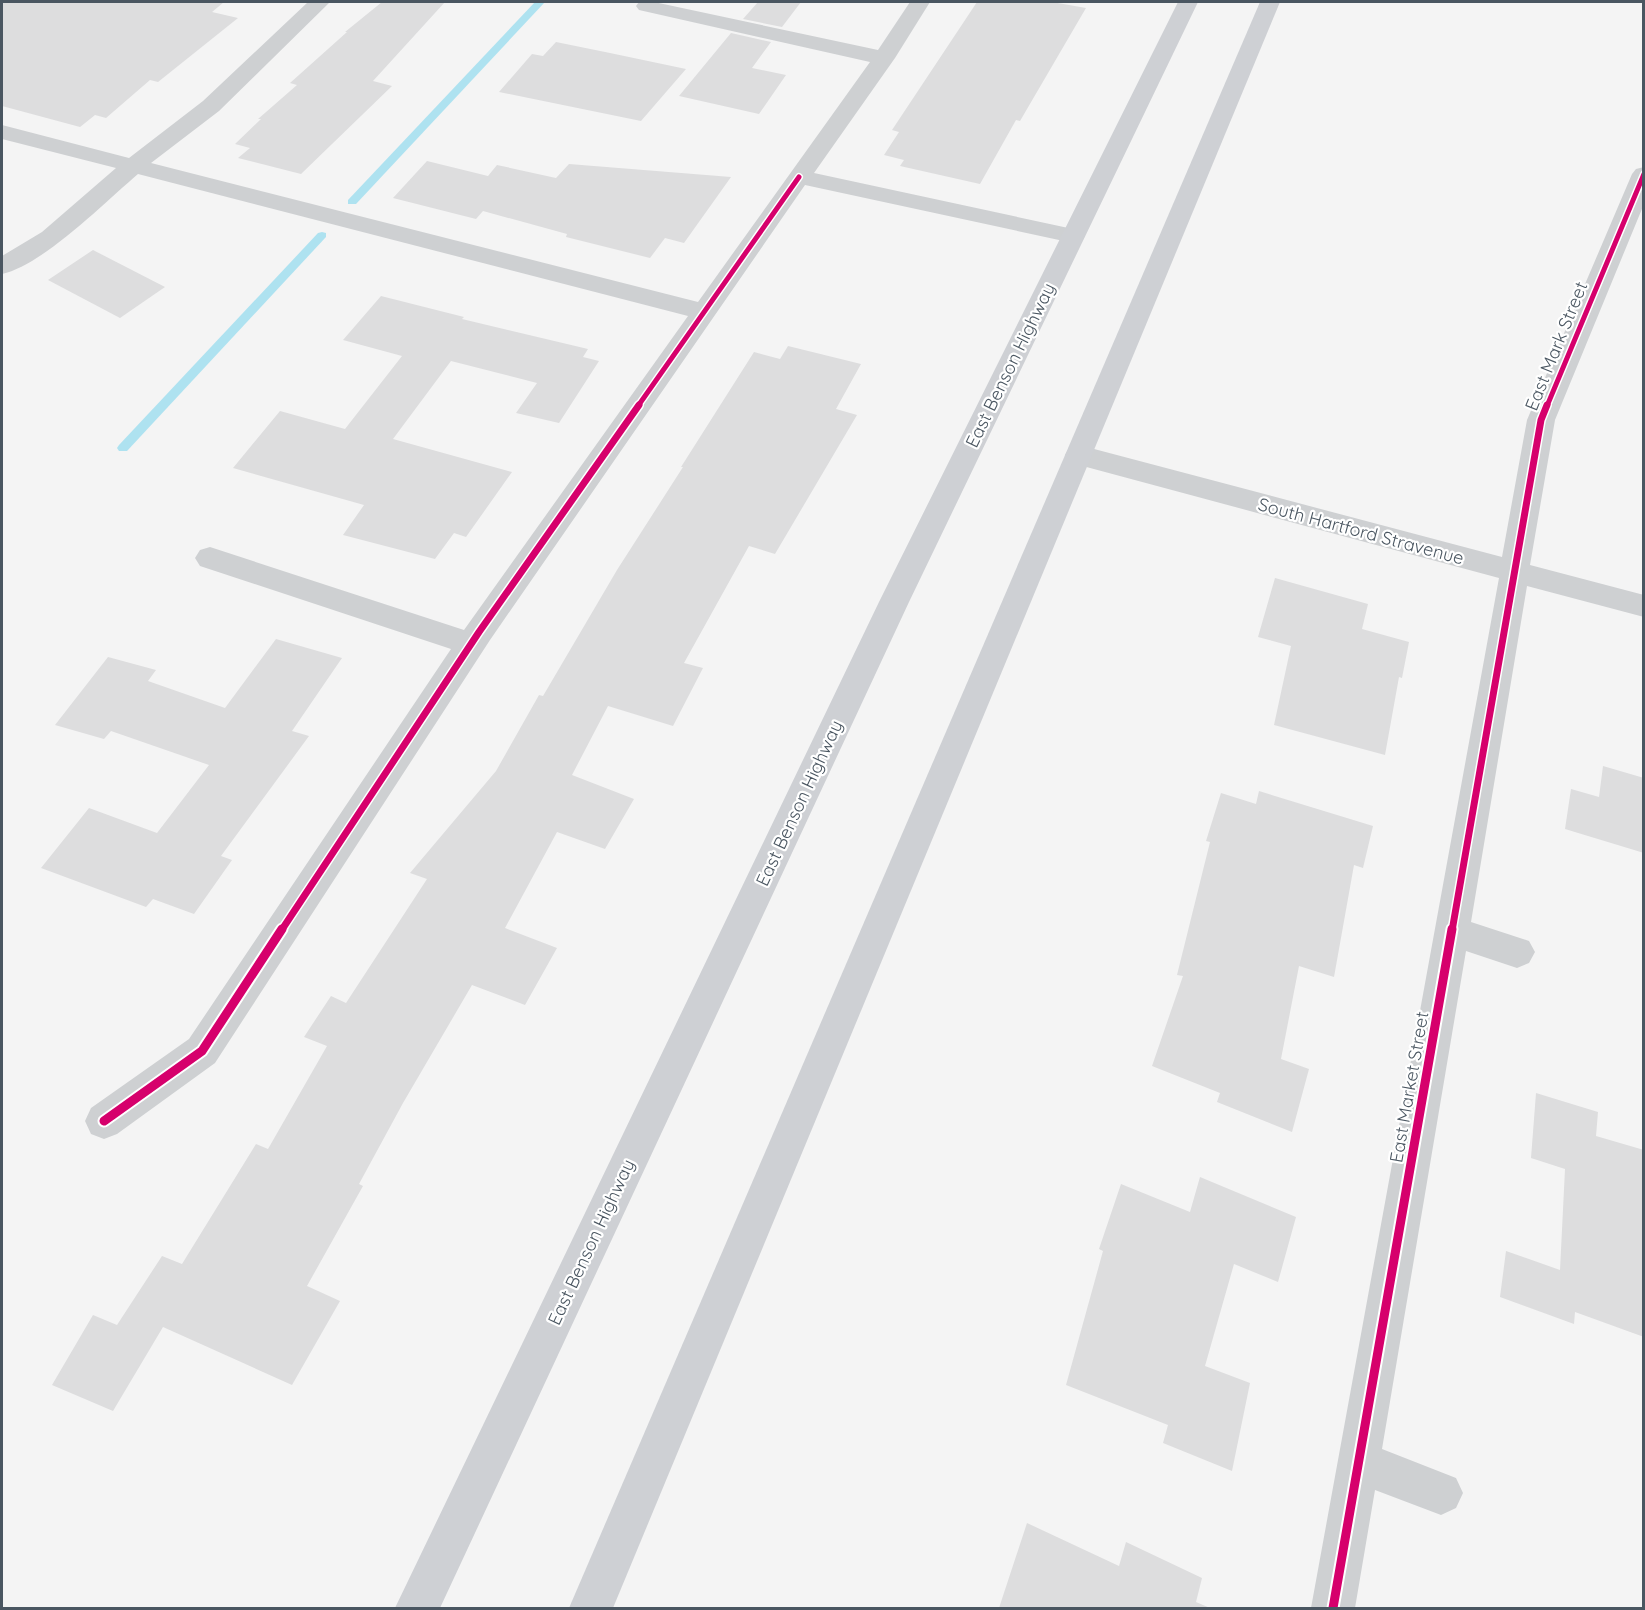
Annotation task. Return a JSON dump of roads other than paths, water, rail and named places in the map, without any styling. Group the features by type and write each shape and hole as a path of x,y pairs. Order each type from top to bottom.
{"main road":[{"name":"East Benson Highway","path":"417,1608 894,602 1188,2"},
{"path":"591,1608 1270,2"}],"street":[{"path":"2,266 51,237 133,166 211,106 320,2"},
{"path":"104,1121 202,1051 471,644 884,58 920,2"},
{"path":"646,6 884,58"},
{"path":"2,132 704,312"},
{"name":"East Mark Street","path":"1516,571 1541,420 1644,174"},
{"path":"799,177 1073,236"},
{"name":"South Hartford Stravenue","path":"1079,455 1644,606"},
{"path":"210,558 471,644"},
{"name":"East Market Street","path":"1333,1608 1516,571"},
{"path":"1451,931 1517,952"},
{"path":"1359,1462 1441,1493"}],"waterway":[{"path":"352,202 540,2"},
{"path":"123,448 322,235"}]}
